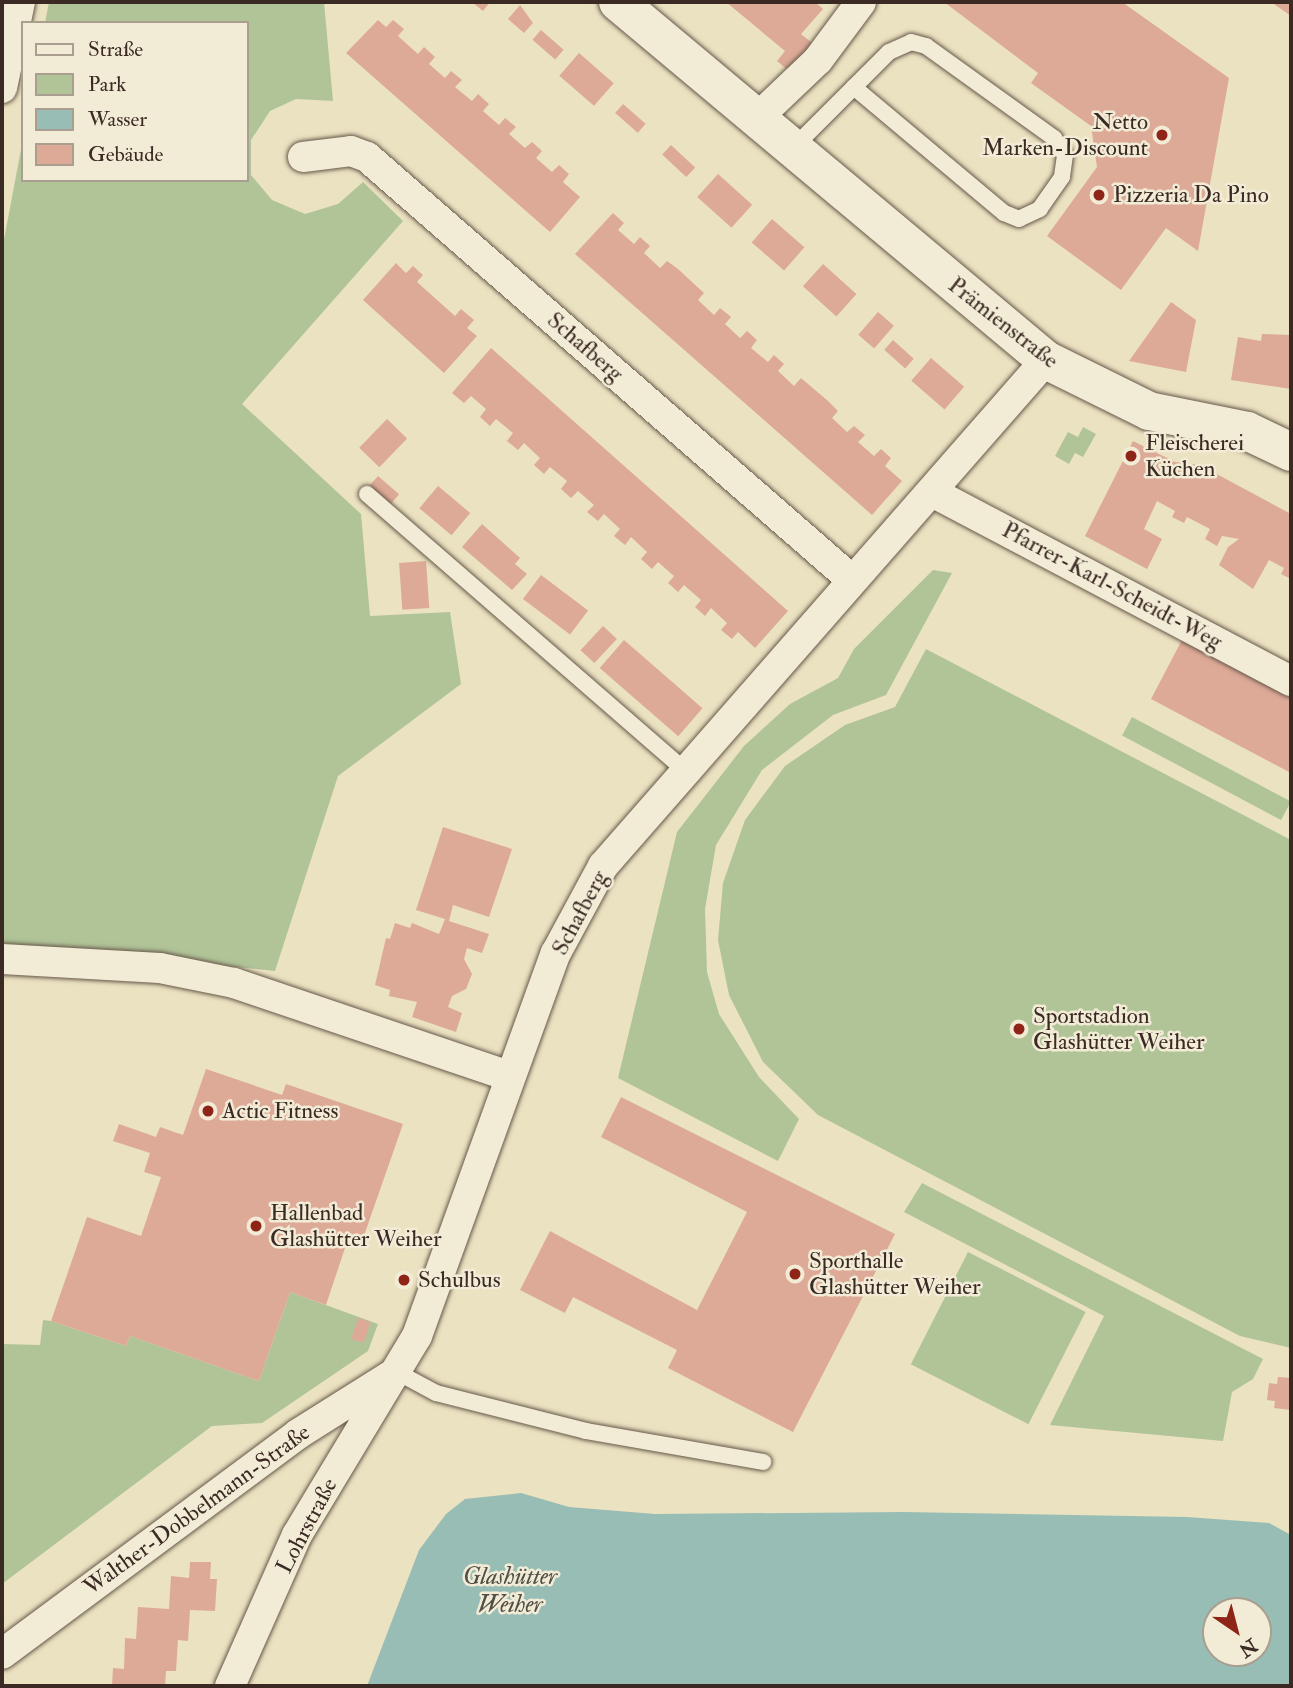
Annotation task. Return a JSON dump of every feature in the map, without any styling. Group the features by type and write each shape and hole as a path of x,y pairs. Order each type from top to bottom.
{"street":[{"path":"2,88 20,2"},
{"name":"Prämienstraße","path":"618,2 790,150 1046,360 1149,411 1247,431 1291,452"},
{"path":"755,120 818,60 861,2"},
{"name":"Schafberg","path":"303,157 351,151 367,158 852,580"},
{"name":"Schafberg","path":"397,1372 438,1283 509,1076 556,953 603,866 1046,360"},
{"name":"Pfarrer-Karl-Scheidt-Weg","path":"932,492 1291,681"},
{"path":"2,959 160,968 234,983 509,1076"},
{"name":"Walther-Dobbelmann-Straße","path":"2,1654 298,1434 397,1372"},
{"name":"Lohrstraße","path":"230,1686 298,1535 397,1372"}],"lane":[{"path":"790,150 854,86 889,52 911,41 926,46 1054,138 1065,155 1062,177 1040,209 1019,219 1004,213 854,86"},
{"path":"367,494 686,771"},
{"path":"397,1372 436,1393 586,1431 763,1462"}],"green space":[{"path":"49,2 324,2 333,101 296,99 270,111 251,140 251,175 272,200 305,214 338,204 363,182 403,221 242,404 361,514 370,616 450,612 461,684 338,776 275,971 2,943 2,250 21,150 21,182 248,182 248,21 45,21"},
{"path":"1083,427 1096,434 1083,457 1075,453 1069,464 1055,456 1068,432 1078,437"},
{"path":"933,570 952,573 886,695 833,715 762,770 716,845 705,909 707,972 719,1014 759,1077 799,1119 778,1161 618,1078 677,832 744,746 790,704 838,678 854,649"},
{"name":"Sportstadion Glashütter Weiher","path":"926,649 1291,840 1291,1348 1240,1336 818,1115 763,1062 729,995 718,940 723,883 745,820 785,766 845,725 895,707"},
{"path":"1132,717 1291,802 1281,820 1122,736"},
{"path":"922,1183 1263,1359 1253,1379 1232,1392 1223,1441 1050,1425 1104,1316 904,1212"},
{"path":"968,1252 1086,1312 1028,1424 911,1364"},
{"path":"290,1292 378,1324 368,1351 262,1423 212,1426 2,1584 2,1344 40,1345 43,1320 51,1321 126,1346 130,1336 259,1381"}],"water":[{"name":"Glashütter Weiher","path":"521,1493 569,1507 655,1514 903,1512 1187,1517 1269,1523 1291,1535 1291,1686 367,1686 419,1550 446,1514 465,1499"}],"building":[{"path":"472,2 490,2 483,11"},
{"path":"726,2 815,2 823,9 801,34 812,43 789,71 777,61 785,51"},
{"name":"Netto Marken-Discount","path":"944,2 1122,2 1229,78 1198,251 1166,228 1121,290 1047,236 1097,167 1091,126 1031,83 1038,73"},
{"path":"1271,2 1291,2 1291,16"},
{"path":"520,5 533,23 524,33 508,19"},
{"path":"378,20 386,27 393,20 404,29 398,36 418,54 424,47 435,57 429,64 445,78 451,71 462,80 455,87 472,101 478,94 489,104 483,111 499,125 505,118 516,127 509,134 525,148 532,142 542,151 536,158 552,172 559,165 569,174 563,182 580,197 550,232 346,53"},
{"path":"541,30 564,50 555,59 532,40"},
{"path":"579,53 614,83 594,106 559,76"},
{"path":"623,104 646,124 638,133 615,113"},
{"path":"671,145 695,168 686,177 662,155"},
{"path":"718,174 752,205 731,228 697,197"},
{"path":"613,213 624,223 618,230 634,244 640,237 650,246 644,253 660,268 667,261 678,269 704,293 698,300 714,315 720,308 731,317 725,324 740,338 747,331 757,340 751,348 768,362 774,355 784,364 778,371 794,386 801,378 828,401 838,411 832,418 847,432 854,426 865,435 858,442 874,456 881,449 891,458 885,466 902,481 872,515 575,254"},
{"path":"772,219 804,247 784,271 752,242"},
{"path":"396,263 406,273 413,266 423,275 417,282 455,316 461,309 474,320 467,328 477,336 444,373 363,300"},
{"path":"823,264 856,294 836,316 803,286"},
{"path":"1171,302 1196,320 1186,372 1129,361"},
{"path":"878,312 894,326 874,348 858,335"},
{"path":"1262,334 1291,335 1291,389 1231,380 1238,337 1261,341"},
{"path":"893,340 914,359 905,368 884,350"},
{"path":"491,348 788,611 755,648 738,632 732,639 721,630 727,623 711,608 705,616 695,607 701,600 684,585 678,592 668,583 674,576 658,562 652,569 641,559 647,552 631,537 625,545 614,536 620,529 604,514 598,521 587,512 594,505 578,491 571,498 561,489 567,481 550,467 544,474 534,465 540,458 524,443 518,450 507,441 513,433 496,419 490,426 480,417 486,409 471,396 464,403 452,393"},
{"path":"931,358 964,387 945,410 911,381"},
{"path":"387,419 407,438 379,467 359,448"},
{"path":"1133,441 1175,462 1200,465 1291,514 1291,579 1281,574 1284,568 1269,560 1253,589 1219,565 1228,547 1239,539 1222,536 1217,546 1205,539 1210,529 1187,517 1184,523 1172,517 1175,511 1157,501 1144,529 1162,539 1147,569 1085,536"},
{"path":"378,476 399,494 391,504 369,486"},
{"path":"438,486 470,513 452,535 419,508"},
{"path":"482,524 520,558 515,564 527,574 512,590 462,547"},
{"path":"426,561 429,608 402,610 399,563"},
{"path":"541,575 588,611 570,634 523,599"},
{"path":"603,626 617,639 594,663 580,650"},
{"path":"1183,638 1291,695 1291,773 1151,699"},
{"path":"624,640 702,708 678,736 600,668"},
{"path":"443,827 512,849 489,917 453,905 449,921 489,934 482,953 467,948 464,959 472,974 466,989 452,996 448,1007 462,1013 456,1032 412,1017 417,1002 389,996 390,990 375,985 386,938 390,939 395,923 410,928 412,923 439,934 445,919 416,910"},
{"name":"Hallenbad Glashütter Weiher","path":"206,1069 282,1095 286,1084 403,1124 360,1247 347,1242 326,1305 290,1292 259,1381 130,1336 126,1346 51,1321 87,1217 141,1236 161,1177 144,1172 150,1153 113,1141 119,1124 156,1137 160,1127 183,1135"},
{"name":"Sporthalle Glashütter Weiher","path":"621,1097 895,1234 793,1432 668,1368 677,1350 573,1297 565,1313 520,1290 550,1231 697,1310 747,1212 601,1137"},
{"path":"358,1318 370,1322 364,1343 351,1339"},
{"path":"1278,1377 1291,1378 1291,1410 1274,1408 1275,1401 1267,1400 1269,1383 1277,1384"},
{"path":"190,1562 211,1562 210,1579 217,1579 215,1611 190,1610 188,1641 178,1640 176,1671 166,1671 165,1686 112,1686 113,1668 124,1669 125,1638 136,1639 138,1607 169,1609 171,1576 189,1578"}],"place":[{"name":"Netto Marken-Discount","path":"1162,135"},
{"name":"Pizzeria Da Pino","path":"1099,195"},
{"name":"Fleischerei Küchen","path":"1131,456"},
{"name":"Sportstadion Glashütter Weiher","path":"1019,1029"},
{"name":"Actic Fitness","path":"208,1111"},
{"name":"Hallenbad Glashütter Weiher","path":"256,1226"},
{"name":"Sporthalle Glashütter Weiher","path":"795,1274"},
{"name":"Schulbus","path":"404,1280"}]}
